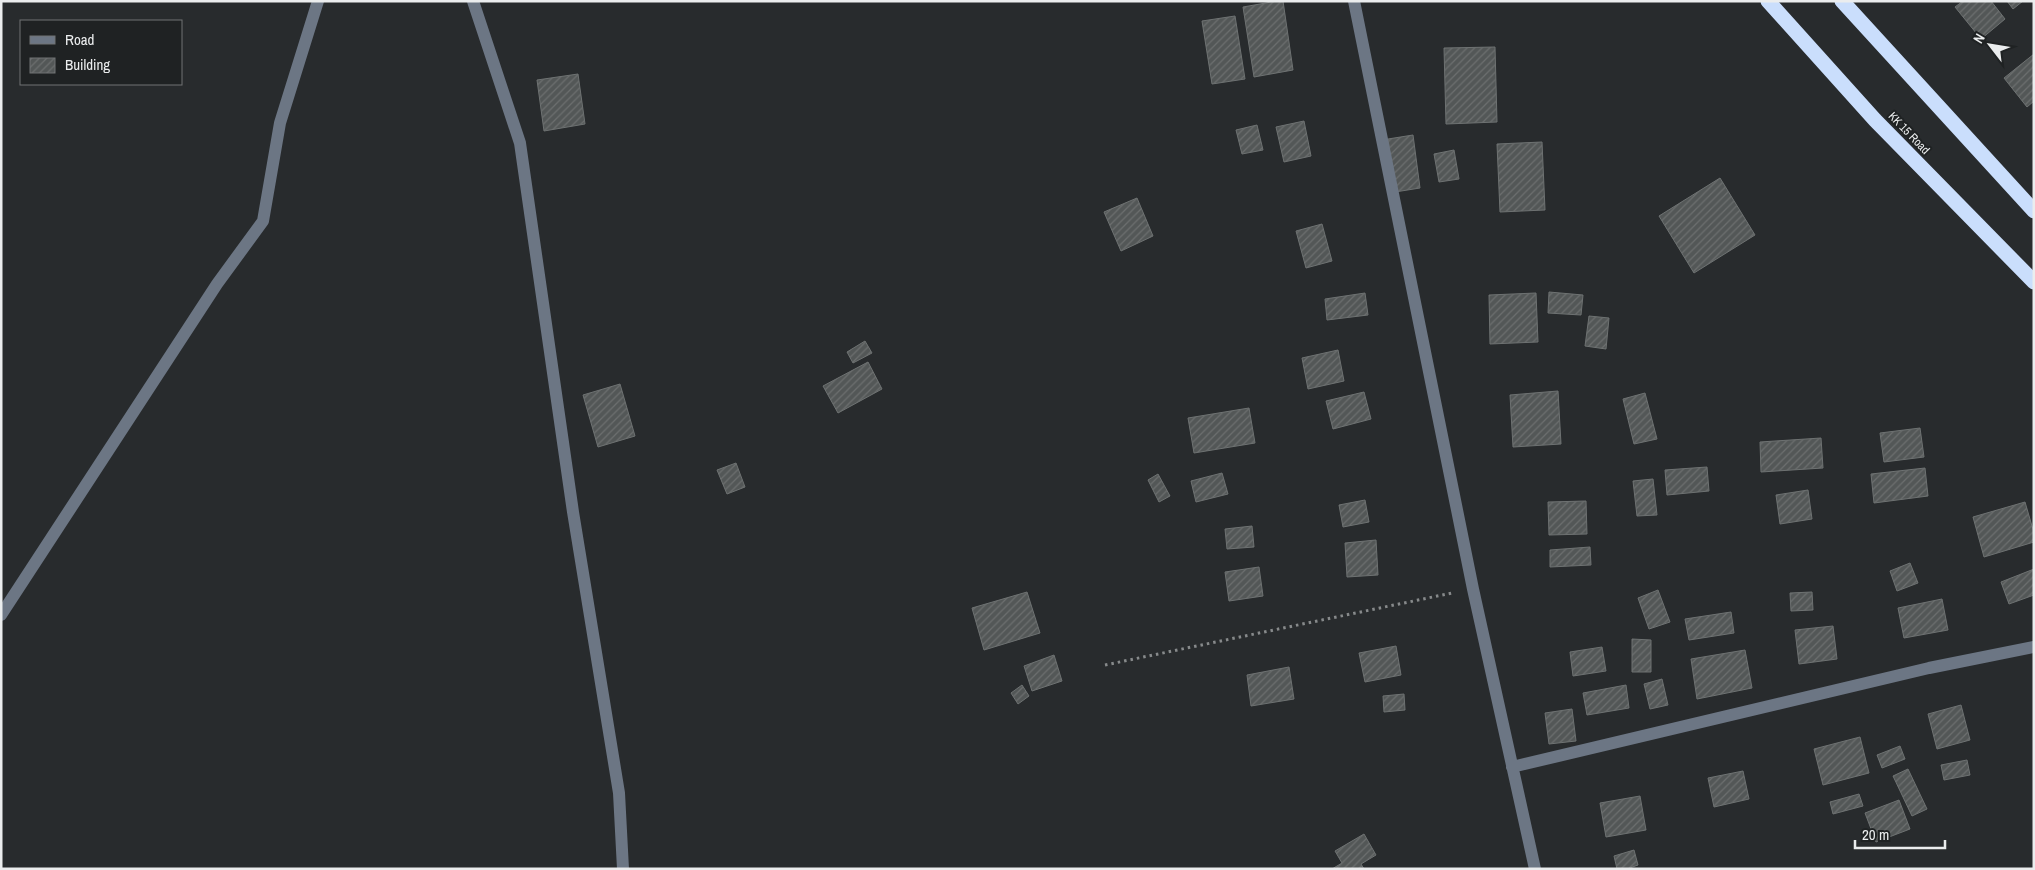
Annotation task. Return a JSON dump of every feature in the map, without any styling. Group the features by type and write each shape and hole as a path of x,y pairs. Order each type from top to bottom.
{"highway":[{"name":"KK 15 Road","path":"1768,1 1875,120 2034,282"},
{"path":"1842,1 2034,211"}],"street":[{"path":"1,616 217,284 263,221 280,123 318,1"},
{"path":"473,1 520,143 573,512 619,793 623,869"},
{"path":"1354,1 1473,589 1535,869"},
{"path":"1512,767 1929,668 2034,647"}],"path":[{"path":"1105,665 1473,589"}],"building":[{"path":"1283,1 1293,70 1254,77 1243,7"},
{"path":"1963,1 1991,1 2005,19 1981,39 1955,7"},
{"path":"2007,1 2023,1 2013,9"},
{"path":"1235,16 1245,79 1212,84 1202,21"},
{"path":"1495,47 1497,122 1446,124 1444,48"},
{"path":"2034,54 2034,101 2027,107 2004,78"},
{"path":"578,74 585,124 544,131 537,80"},
{"path":"1304,121 1311,156 1284,162 1276,127"},
{"path":"1257,125 1263,150 1242,154 1236,130"},
{"path":"1413,135 1420,188 1395,192 1388,139"},
{"path":"1542,142 1545,210 1500,212 1497,144"},
{"path":"1454,150 1459,179 1439,182 1434,154"},
{"path":"1720,178 1755,235 1694,273 1659,216"},
{"path":"1137,198 1153,236 1121,251 1104,212"},
{"path":"1322,224 1332,261 1306,268 1296,231"},
{"path":"1549,292 1583,295 1581,315 1548,313"},
{"path":"1365,293 1368,315 1327,320 1325,299"},
{"path":"1536,293 1538,342 1490,344 1489,295"},
{"path":"1589,316 1609,318 1606,349 1585,346"},
{"path":"865,341 872,353 853,363 847,352"},
{"path":"1338,350 1344,381 1308,389 1302,358"},
{"path":"868,362 882,389 838,413 823,386"},
{"path":"620,384 635,436 598,447 583,395"},
{"path":"1558,391 1561,444 1513,447 1510,395"},
{"path":"1364,392 1371,419 1333,429 1326,401"},
{"path":"1645,393 1657,439 1634,444 1623,399"},
{"path":"1249,408 1255,443 1194,453 1188,418"},
{"path":"1920,428 1924,457 1884,462 1880,433"},
{"path":"1821,438 1823,468 1761,472 1760,442"},
{"path":"736,463 745,487 727,494 717,470"},
{"path":"1707,467 1709,491 1667,495 1665,470"},
{"path":"1925,468 1928,496 1874,503 1871,474"},
{"path":"1222,473 1228,494 1196,502 1191,481"},
{"path":"1158,474 1170,496 1159,502 1148,480"},
{"path":"1653,479 1657,515 1637,516 1633,481"},
{"path":"1808,490 1812,519 1780,524 1776,495"},
{"path":"1365,500 1369,522 1343,527 1339,505"},
{"path":"1586,501 1587,534 1549,535 1548,502"},
{"path":"2025,502 2034,533 2034,542 1984,557 1973,517"},
{"path":"1252,526 1254,547 1227,549 1225,529"},
{"path":"1376,540 1378,575 1347,577 1345,543"},
{"path":"1590,547 1591,565 1550,567 1550,550"},
{"path":"1910,563 1918,583 1897,591 1890,571"},
{"path":"1259,567 1263,596 1229,601 1225,572"},
{"path":"2034,569 2034,595 2009,604 2001,582"},
{"path":"1658,590 1670,622 1649,629 1638,598"},
{"path":"1027,592 1040,633 984,650 972,608"},
{"path":"1812,592 1813,610 1791,611 1790,593"},
{"path":"1942,599 1948,630 1904,638 1898,608"},
{"path":"1731,612 1734,633 1689,640 1685,619"},
{"path":"1833,626 1837,659 1799,664 1795,630"},
{"path":"1632,639 1651,640 1651,672 1632,672"},
{"path":"1396,646 1401,675 1365,682 1359,653"},
{"path":"1602,647 1606,671 1573,676 1570,652"},
{"path":"1745,650 1752,688 1697,699 1691,659"},
{"path":"1054,655 1062,681 1032,691 1024,666"},
{"path":"1289,667 1294,699 1251,706 1247,675"},
{"path":"1662,679 1668,705 1650,709 1644,684"},
{"path":"1022,685 1029,696 1018,704 1011,693"},
{"path":"1626,685 1629,708 1587,715 1583,693"},
{"path":"1404,694 1405,710 1384,712 1383,696"},
{"path":"1961,705 1970,740 1937,749 1928,714"},
{"path":"1572,709 1576,741 1549,744 1545,713"},
{"path":"1860,737 1869,773 1823,785 1814,749"},
{"path":"1900,746 1905,759 1882,768 1877,755"},
{"path":"1967,760 1970,775 1944,780 1941,765"},
{"path":"1908,769 1927,809 1912,816 1893,776"},
{"path":"1743,771 1749,799 1714,807 1708,778"},
{"path":"1859,794 1863,806 1833,814 1830,802"},
{"path":"1640,796 1646,830 1606,837 1600,803"},
{"path":"1899,800 1910,829 1876,842 1865,813"},
{"path":"1364,834 1376,855 1361,864 1364,869 1332,869 1342,863 1335,851"},
{"path":"1634,850 1638,865 1627,869 1617,869 1614,856"}]}
